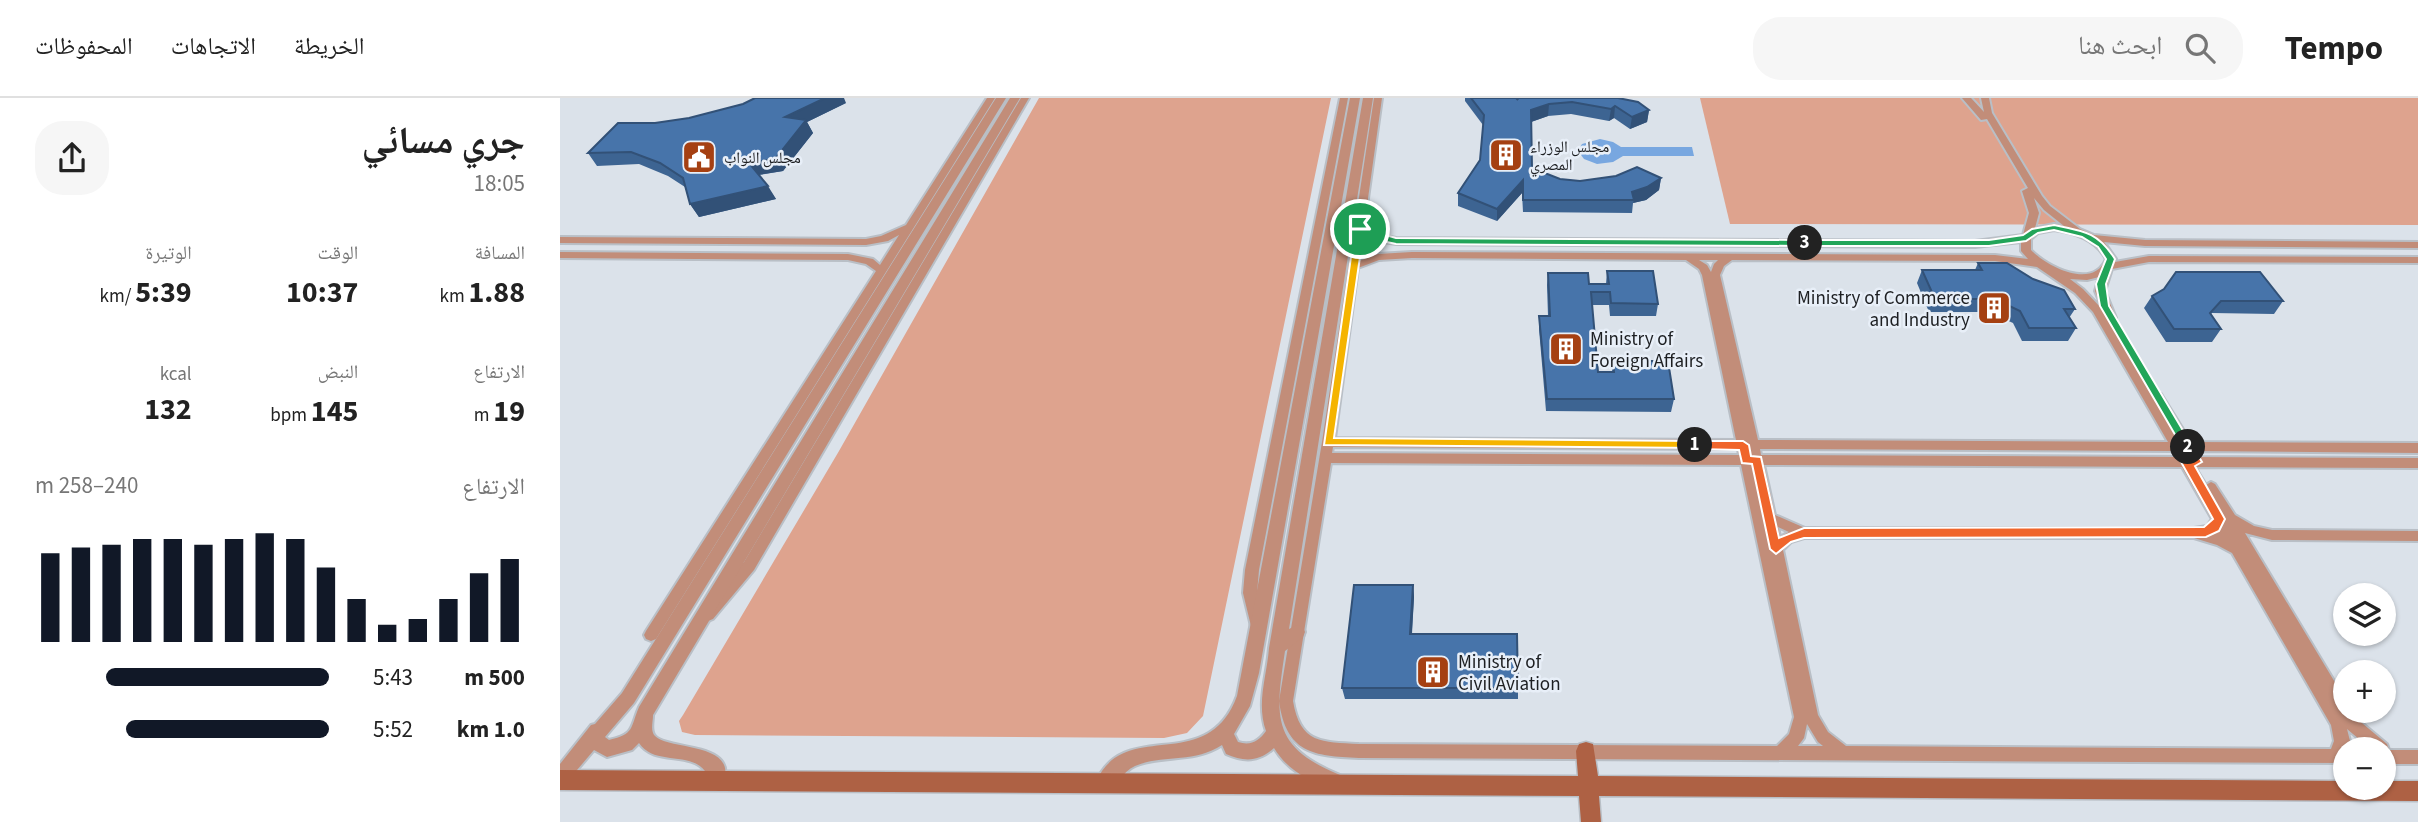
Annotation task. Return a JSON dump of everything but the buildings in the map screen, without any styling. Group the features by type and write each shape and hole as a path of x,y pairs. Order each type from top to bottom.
{"main road":[{"path":"1586,751 1591,822"},
{"path":"560,778 2418,791"}],"street":[{"path":"560,778 597,731 623,704 656,653 882,271 991,98"},
{"path":"656,653 651,635 814,390 1001,98"},
{"path":"716,780 716,770 703,756 656,748 648,743 642,729 645,713 1015,98"},
{"path":"695,627 731,591 748,566 1025,98"},
{"path":"1259,627 1251,605 1250,582 1344,98"},
{"path":"1105,782 1117,766 1133,756 1195,750 1225,733 1239,714 1259,627 1354,98"},
{"path":"1368,98 1337,331 1328,442 1286,701 1287,717 1300,738 1324,749 1359,751 2333,756"},
{"path":"1339,783 1307,770 1294,760 1274,734 1269,703 1337,331 1355,267 1378,98"},
{"path":"1966,98 1981,113 2030,197 2034,213 2027,236 2026,251 2079,291 2095,307 2225,519 2252,554 2351,723 2368,737"},
{"path":"1985,98 1987,113 2038,197 2053,213 2078,232"},
{"path":"560,240 876,241 893,236 911,225"},
{"path":"1360,229 1381,239 1975,244 2027,236 2035,230 2054,227 2078,232 2092,238 2108,252 2108,268 2100,291 2105,306 2182,447"},
{"path":"2092,238 2151,243 2418,245"},
{"path":"1378,257 1371,247 1381,239"},
{"path":"560,255 862,259 881,250 882,244 876,241"},
{"path":"1355,267 1378,257 1995,258 2083,277 2101,274 2108,268 2148,258 2417,260"},
{"path":"1689,257 1699,263 1707,275 1748,445 1769,518 1811,717 1823,737 1844,753"},
{"path":"1729,257 1719,264 1715,275 1748,445"},
{"path":"862,259 882,271"},
{"path":"1328,442 2418,448"},
{"path":"1325,458 2418,463"},
{"path":"1752,460 1801,717 1796,738 1780,754"},
{"path":"1769,518 1804,533"},
{"path":"1776,549 1787,538 1804,533 2194,533 2211,530 2225,519"},
{"path":"2225,519 2272,535 2418,536"},
{"path":"2225,519 2238,551 2338,723 2341,737"},
{"path":"2194,533 2221,541 2238,551"},
{"path":"2252,554 2257,541 2272,535"},
{"path":"1277,648 1297,632"},
{"path":"597,731 596,742 607,749 626,744 642,729"},
{"path":"1225,733 1232,748 1243,753 1262,749 1274,734"},
{"path":"2396,754 2418,757"}],"shaded area":[{"path":"1039,98 1331,98 1203,716 1187,733 1164,738 695,735 682,732 679,721 839,451"},
{"path":"1700,98 2418,98 2418,225 1730,224"}],"water":[{"path":"1600,139 1621,147 1692,147 1694,156 1623,156 1613,162 1597,164 1584,159 1578,151 1582,144"}],"place":[{"name":"مجلس الوزراء المصري","path":"1506,155"},
{"name":"مجلس النواب","path":"699,157"},
{"name":"Ministry of Commerce and Industry","path":"1994,308"},
{"name":"Ministry of Foreign Affairs","path":"1566,349"},
{"name":"Ministry of Civil Aviation","path":"1433,672"}],"route":[{"path":"2054,227 2085,234 2108,252 2110,266 2101,284 2102,299 2197,462 2186,462 2207,496 2219,519 2218,523 2211,530 2200,533 1804,533 1787,538 1776,549 1757,460 1746,460 1743,445 1328,442 1360,229 1376,237 1396,241 1989,243 2026,238 2035,230 2054,227"}]}
